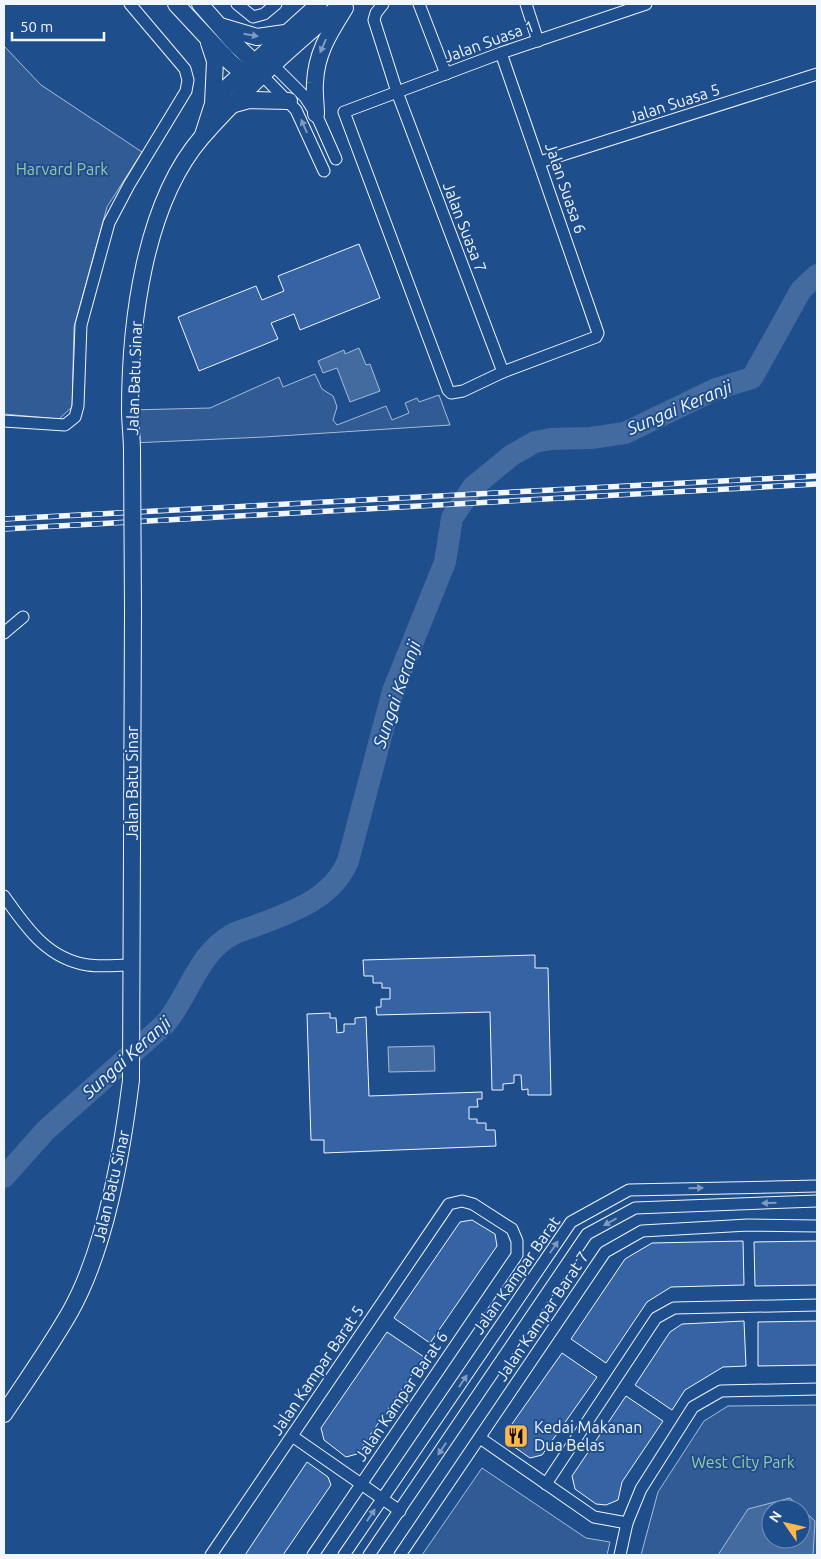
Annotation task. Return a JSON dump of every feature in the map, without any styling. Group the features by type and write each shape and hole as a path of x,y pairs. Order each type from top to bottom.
{"street":[{"path":"4,421 65,425 75,417 78,406 81,324 109,223 129,185 186,91 188,80 185,68 130,4"},
{"path":"176,4 208,38 305,97 316,114 336,159"},
{"path":"200,4 289,101 301,120 324,171"},
{"path":"240,7 253,17 264,14 276,4"},
{"name":"Jalan Batu Sinar","path":"4,1414 71,1310 90,1267 124,1140 131,1080 132,353 136,315 147,258 168,192 202,137 231,105 257,68 286,33 319,4"},
{"name":"Jalan Batu Sinar","path":"202,137 212,106 225,88 257,68 342,4"},
{"path":"316,114 314,85 317,62 323,43 348,4"},
{"name":"Jalan Suasa 7","path":"383,4 376,12 374,20 397,92 503,372"},
{"path":"420,4 446,74"},
{"path":"526,4 538,41"},
{"name":"Jalan Suasa 1","path":"503,372 463,391 451,393 448,390 344,112 633,6 646,4"},
{"path":"218,25 257,37 286,33"},
{"path":"208,38 215,61 215,93 212,106"},
{"name":"Jalan Suasa 6","path":"501,54 598,333 596,337 503,372"},
{"name":"Jalan Suasa 5","path":"540,162 817,74"},
{"path":"231,105 249,100 289,101"},
{"path":"4,633 23,617"},
{"path":"4,896 32,936 57,954 88,965 131,965"},
{"path":"370,1555 587,1234 635,1208 812,1201 812,1186"},
{"name":"Jalan Kampar Barat","path":"344,1555 571,1222 629,1190 812,1186"},
{"name":"Jalan Kampar Barat 6","path":"313,1555 517,1255 517,1241 512,1229 473,1204 462,1201 449,1204"},
{"name":"Jalan Kampar Barat 5","path":"211,1555 449,1204"},
{"name":"Jalan Kampar Barat 7","path":"400,1555 605,1252 642,1231 748,1225 817,1226"},
{"path":"546,1484 656,1318 674,1308 817,1305"},
{"path":"620,1555 627,1523 641,1488 693,1407 721,1391 817,1389"},
{"path":"292,1436 400,1511"},
{"path":"480,1438 594,1517 627,1523"}],"shaded area":[{"name":"Harvard Park","path":"4,46 41,85 142,152 107,207 74,327 72,407 59,419 4,414"},
{"path":"359,348 366,365 370,364 380,391 350,402 337,368 323,373 318,361 344,350 345,354"},
{"path":"315,374 322,389 333,396 337,407 333,420 337,425 386,406 392,420 409,413 405,403 417,398 419,402 439,395 450,425 132,443 130,410 210,408 279,377 283,387"},
{"path":"434,1046 435,1071 389,1072 388,1047"},
{"name":"West City Park","path":"817,1405 817,1555 641,1555 658,1492 704,1421 728,1406"},
{"path":"482,1468 586,1538 610,1542 607,1555 422,1555"},
{"path":"761,1506 761,1549 811,1549 811,1517 815,1521 813,1555 718,1555 748,1509"}],"building":[{"path":"359,244 380,298 300,330 294,314 271,323 278,339 199,371 178,317 256,286 262,300 284,291 278,276"},
{"path":"535,955 535,968 548,968 551,1095 528,1095 528,1089 522,1090 521,1075 514,1075 514,1083 503,1084 503,1090 492,1090 490,1012 377,1015 376,1007 381,1007 381,999 390,999 390,988 382,988 382,983 373,983 373,976 364,976 363,960"},
{"path":"330,1013 330,1018 336,1018 337,1033 344,1032 344,1024 355,1024 355,1018 366,1017 369,1096 482,1092 482,1099 477,1099 478,1107 469,1107 469,1119 477,1119 477,1123 486,1123 486,1130 495,1130 496,1146 324,1153 324,1140 311,1140 307,1014"},
{"path":"472,1220 495,1234 497,1246 430,1343 394,1318 460,1222"},
{"path":"743,1241 744,1285 671,1287 647,1302 606,1363 571,1339 625,1259 652,1243"},
{"path":"817,1241 817,1285 755,1286 754,1242"},
{"path":"744,1321 746,1366 723,1367 685,1390 672,1410 635,1385 670,1332 682,1324"},
{"path":"817,1321 817,1365 758,1366 758,1322"},
{"path":"387,1332 424,1357 357,1454 346,1457 324,1440 321,1428"},
{"path":"562,1353 597,1377 542,1455 530,1458 510,1444 507,1431"},
{"path":"626,1396 663,1421 622,1482 618,1500 606,1505 596,1504 575,1489 572,1476"},
{"path":"307,1462 328,1477 331,1485 283,1555 245,1555"}],"waterway":[{"name":"Sungai Keranji","path":"4,1177 46,1130 165,1024 201,965 219,944 236,933 309,903 321,895 341,874 348,861 393,691 445,562 452,518 473,487 512,455 535,442 551,439 591,438 625,433 716,389 752,378 801,290 817,275"}],"railway":[{"path":"4,519 817,476"},
{"path":"4,529 817,484"}],"place":[{"name":"Kedai Makanan Dua Belas","path":"516,1436"}]}
